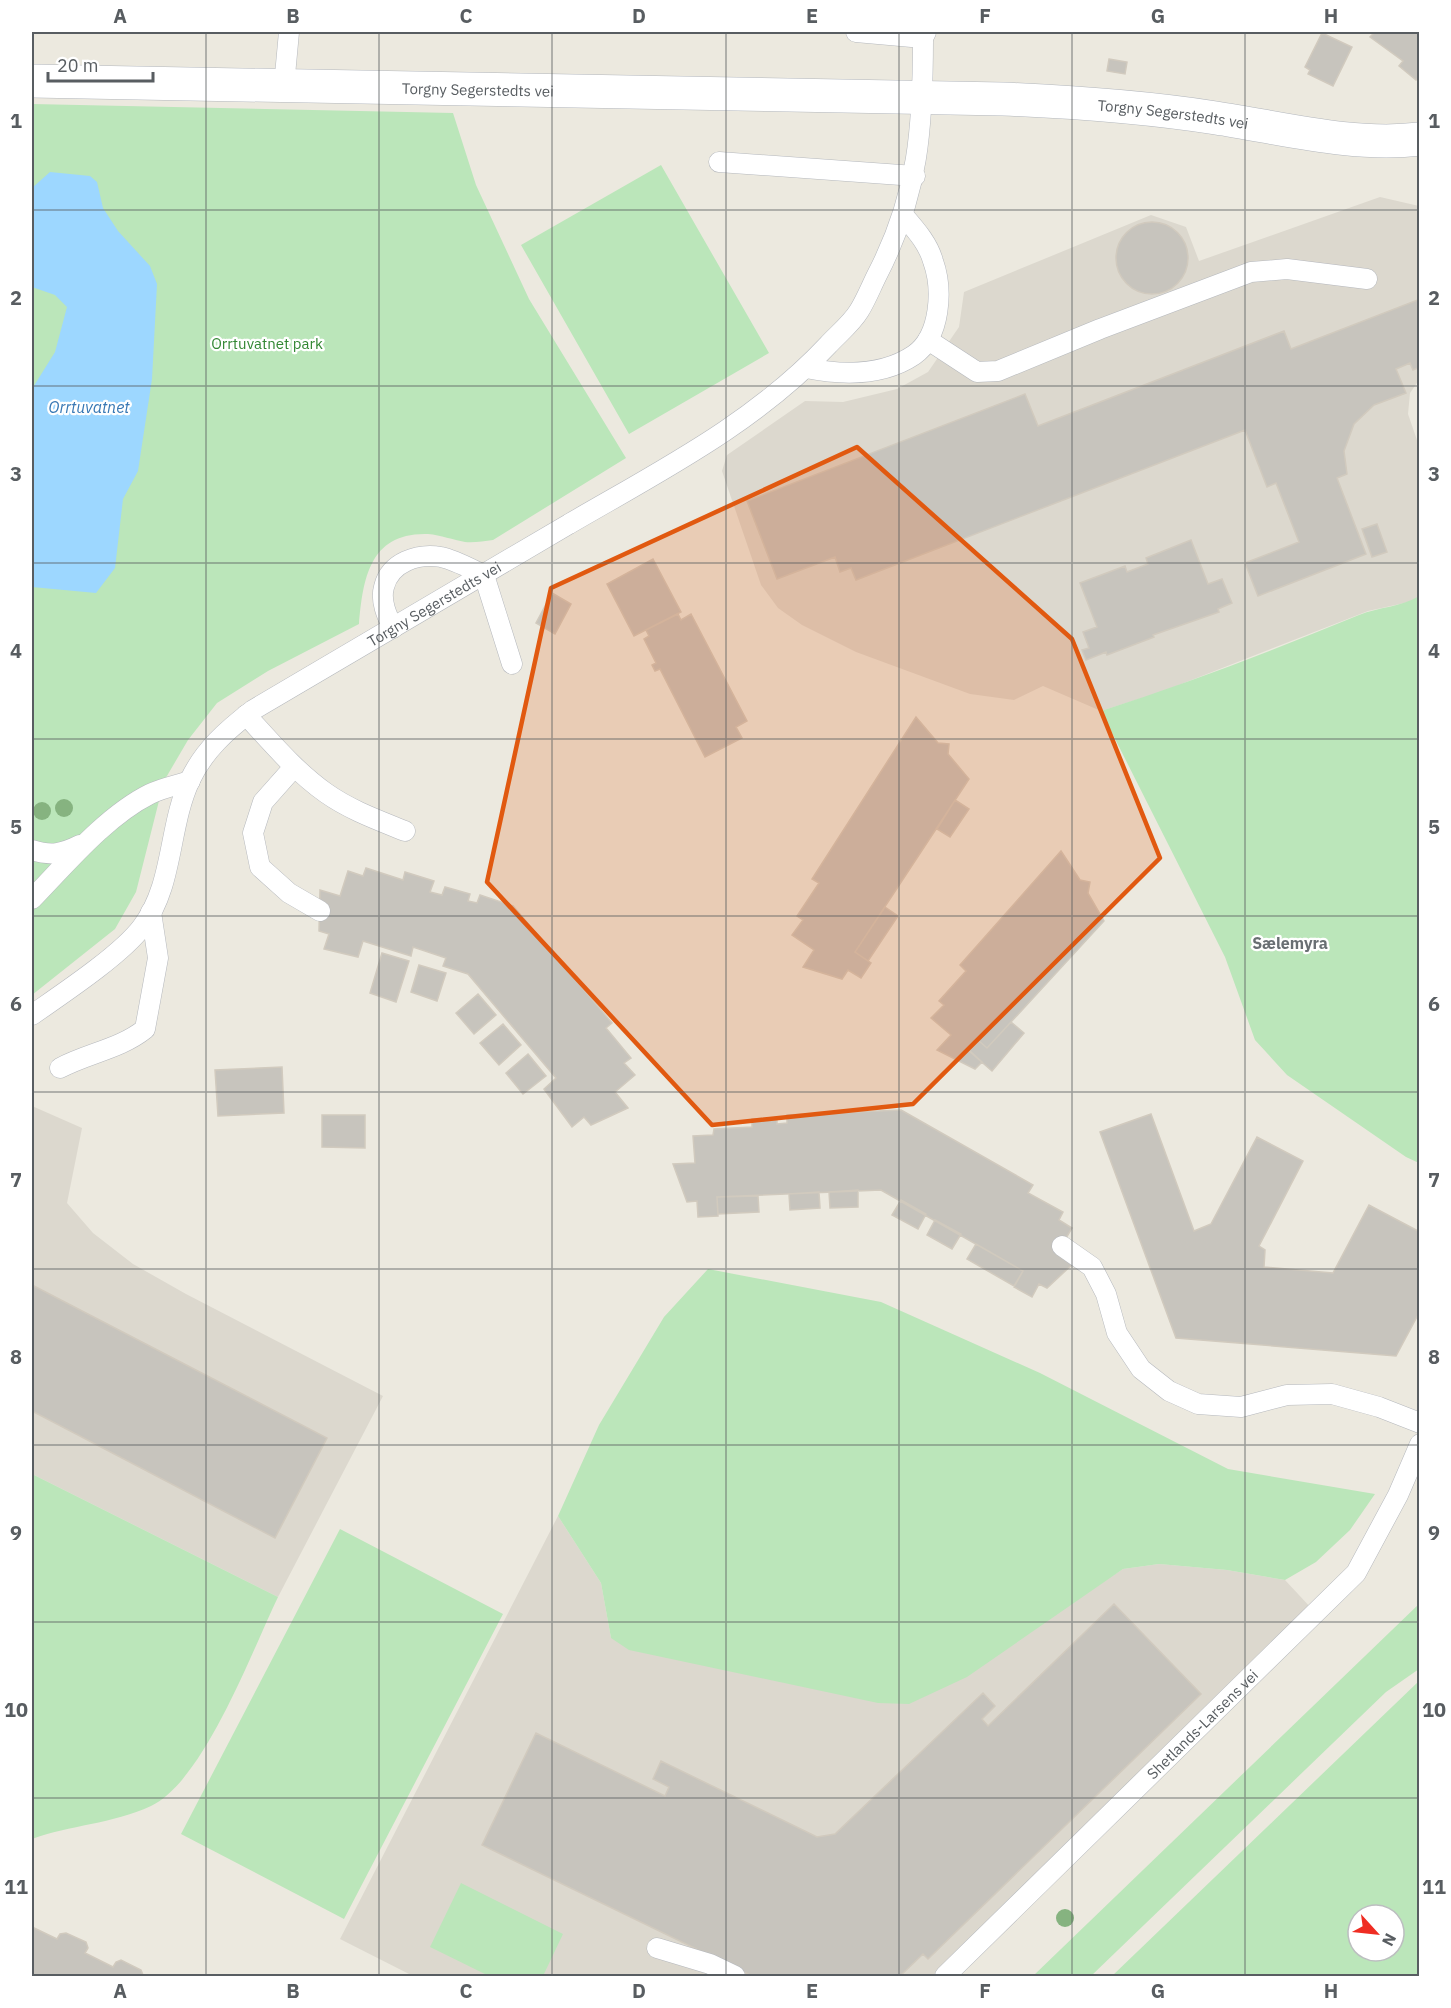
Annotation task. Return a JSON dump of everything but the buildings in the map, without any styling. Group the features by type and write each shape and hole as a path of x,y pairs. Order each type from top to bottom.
{"main road":[{"name":"Torgny Segerstedts vei","path":"32,81 923,97 1077,102 1181,113 1335,136 1378,140 1419,139"}],"lane":[{"path":"284,86 289,32"},
{"path":"856,32 925,35 923,97"},
{"name":"Torgny Segerstedts vei","path":"32,1015 142,928 151,912 168,866 190,781 206,754 225,731 246,715 706,444 780,391 806,368 859,312 897,235 915,176 923,97"},
{"path":"719,162 915,176"},
{"path":"806,368 839,374 878,369 914,355 928,340 935,320 939,289 935,270 920,236 903,215"},
{"path":"928,340 977,372 998,371 1100,329 1251,272 1287,269 1366,279"},
{"path":"393,628 384,610 384,587 399,564 419,556 442,557 484,575 512,664"},
{"path":"246,715 294,767 326,793 365,816 405,831"},
{"path":"294,767 263,802 253,834 260,867 289,893 320,911"},
{"path":"32,899 88,842 134,803 152,793 190,781"},
{"path":"32,850 47,855 62,854 88,842"},
{"name":"Torgny Segerstedts vei","path":"60,1068 77,1059 118,1046 145,1029 158,958 151,912"},
{"path":"1062,1246 1092,1267 1106,1294 1117,1333 1141,1369 1169,1391 1198,1404 1241,1407 1287,1395 1332,1394 1379,1407 1419,1423"},
{"name":"Shetlands-Larsens vei","path":"945,1977 1356,1573 1398,1496 1419,1444"},
{"path":"657,1948 710,1964 735,1977"}],"highlighted area":[{"path":"857,447 1072,639 1160,858 913,1104 712,1125 487,882 551,588"}],"shaded area":[{"path":"1380,197 1419,206 1419,380 1410,393 1408,414 1419,446 1420,596 1409,602 1368,611 1161,692 1101,711 1043,686 1014,700 970,694 856,652 802,625 778,608 761,585 722,471 727,455 805,401 843,402 897,389 928,372 959,327 964,292 1151,215 1186,227 1199,261"},
{"path":"32,1106 82,1128 67,1203 93,1233 133,1264 186,1294 383,1396 278,1597 32,1474"},
{"path":"558,1516 601,1583 611,1638 1073,1601 1123,1569 1159,1564 1227,1570 1285,1580 1312,1609 933,1976 413,1976 340,1939"}],"green space":[{"name":"Orrtuvatnet park","path":"32,104 453,113 476,185 529,299 626,458 493,540 468,542 428,534 409,535 393,541 382,549 367,575 359,624 268,671 217,703 188,740 164,781 136,892 115,929 32,995"},
{"path":"661,165 769,353 629,434 521,245"},
{"path":"1419,596 1419,1163 1406,1157 1287,1075 1255,1040 1225,957 1101,711 1231,666 1359,615"},
{"path":"708,1269 881,1302 1040,1373 1228,1469 1375,1494 1350,1530 1316,1562 1285,1580 1227,1570 1159,1564 1123,1569 967,1677 909,1704 878,1703 629,1650 611,1638 601,1583 558,1516 599,1425 664,1317"},
{"path":"32,1474 278,1597 225,1712 208,1743 190,1770 171,1792 151,1806 136,1812 32,1839"},
{"path":"340,1529 503,1614 344,1919 181,1834"},
{"path":"1419,1604 1419,1669 1386,1692 1091,1976 1033,1976"},
{"path":"1419,1681 1419,1976 1112,1976"},
{"path":"461,1883 563,1934 543,1976 489,1976 430,1947"}],"water":[{"name":"Orrtuvatnet","path":"50,172 90,176 97,182 103,208 118,231 150,266 157,284 152,379 138,471 123,499 115,568 96,593 32,587 32,389 55,352 67,307 55,295 32,287 32,188"}],"district":[{"name":"Sælemyra","path":"1290,943"}]}
